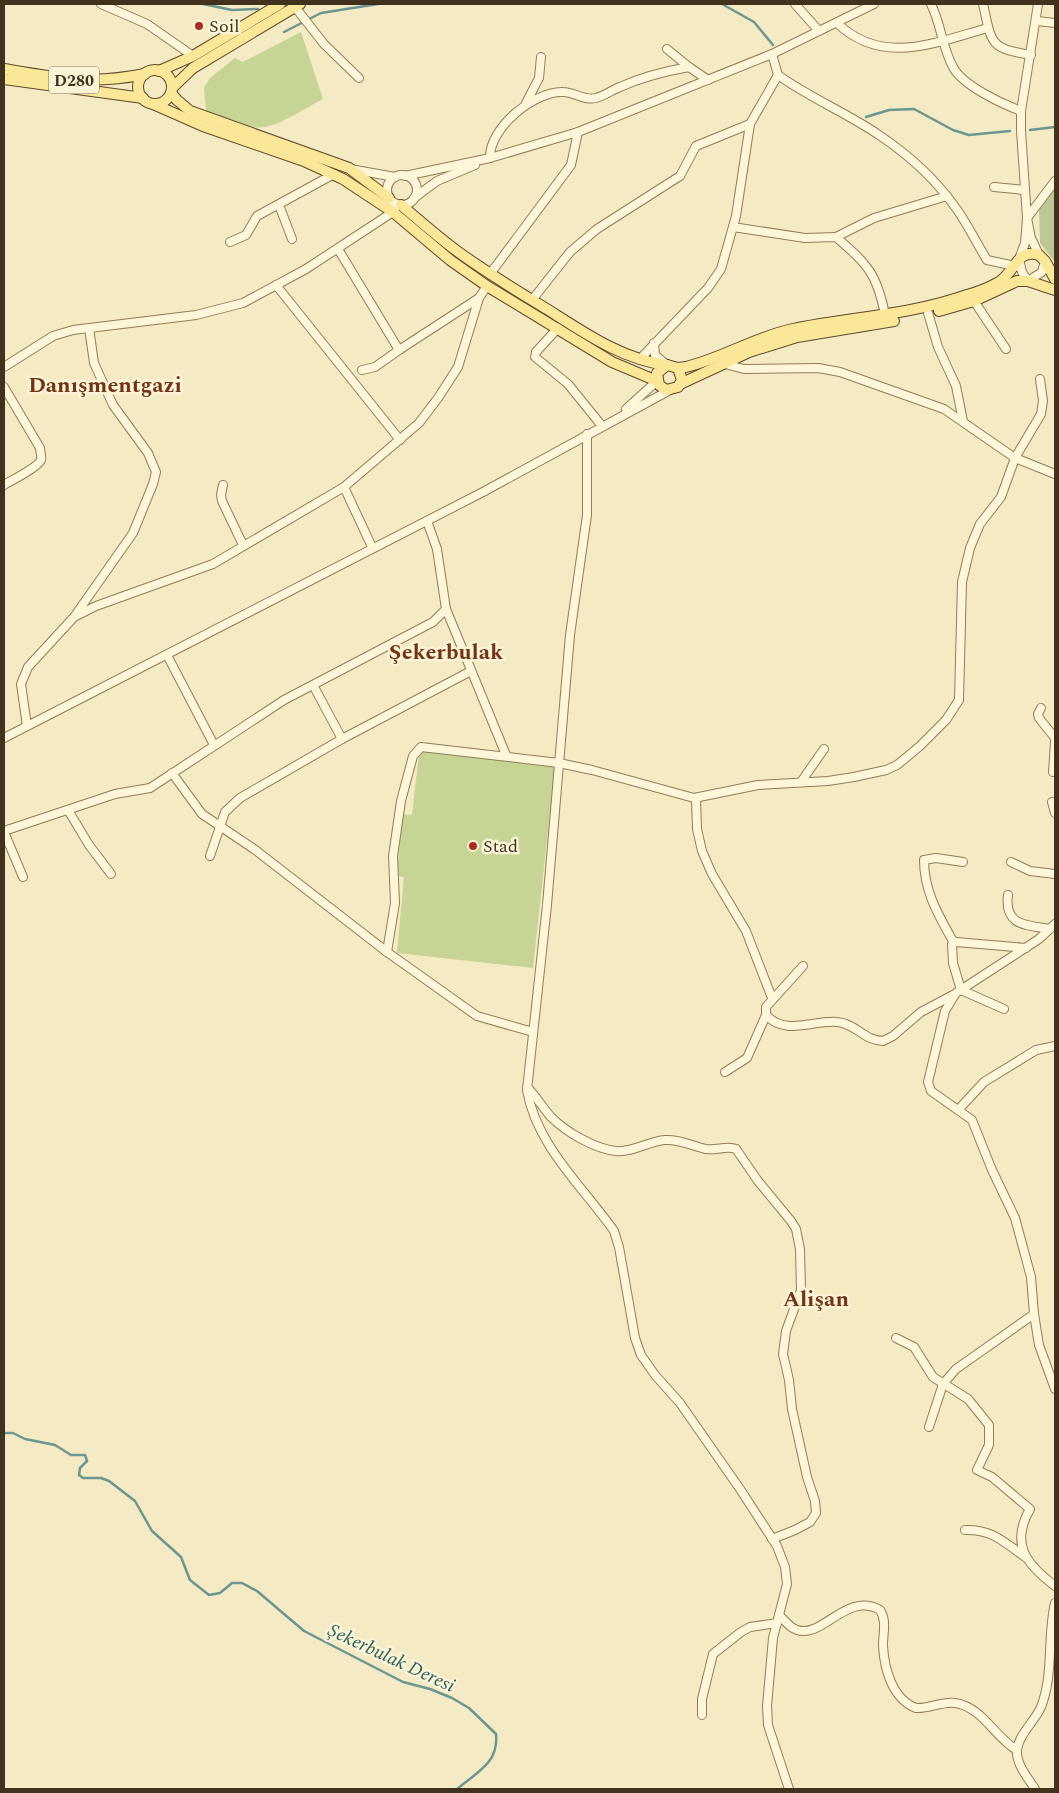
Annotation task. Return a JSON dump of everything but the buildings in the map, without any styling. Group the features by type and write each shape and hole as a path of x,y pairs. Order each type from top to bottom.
{"main road":[{"name":"D280","path":"4,69 65,80 101,81 159,71 193,56 268,7 280,4"},
{"path":"152,104 162,103 193,68 298,6"},
{"path":"159,71 170,79 172,90 190,111 349,168 395,205 490,274 604,344 640,359 678,368 696,365 767,336 793,329 885,315 948,302 1000,281 1026,254 1042,258 1055,279"},
{"path":"143,98 139,88 145,74"},
{"name":"D280","path":"4,79 143,98 152,104"},
{"path":"152,104 203,126 304,161 395,205 450,260 487,286 612,362 657,381 662,388 670,390 749,352 796,337 928,313 974,301 1017,281 1028,281 1055,290"},
{"path":"657,381 657,373 667,365"},
{"path":"678,368 682,376 680,384"}],"street":[{"path":"101,4 147,24 193,56"},
{"path":"795,4 819,31"},
{"path":"349,168 395,177 405,176 490,158 578,132 772,54 837,24 874,4"},
{"path":"931,4 953,67 960,77 995,100 1021,111"},
{"path":"983,4 988,28 994,42 1001,49 1031,55"},
{"path":"772,54 778,75 799,90 879,134 907,156 946,196 959,213 987,260 1017,264 1028,281 1042,272 1042,258 1031,238 1027,218 1021,111 1037,21 1038,4"},
{"path":"298,6 308,24 359,78"},
{"path":"1037,21 1055,23"},
{"path":"837,24 861,40 893,49 913,48 988,28"},
{"path":"667,49 708,80"},
{"path":"490,158 491,146 494,141 512,117 526,103 539,78 541,57"},
{"path":"526,103 543,95 560,92 592,99 655,75 690,67"},
{"path":"640,359 708,288 721,269 733,227 750,124 778,75"},
{"path":"532,300 570,252 597,229 680,176 696,146 750,124"},
{"path":"490,274 571,165 578,132"},
{"path":"4,367 53,336 73,330 212,312 243,303 338,249 395,205 414,198 437,182 490,158"},
{"path":"230,242 246,235 258,216 334,174"},
{"path":"405,176 415,185 414,198"},
{"path":"395,177 388,184 395,205"},
{"path":"1017,264 1025,243 1027,218 1055,180"},
{"path":"994,188 1025,190"},
{"path":"733,227 805,238 836,237 874,218 946,196"},
{"path":"279,205 292,239"},
{"path":"836,237 858,255 871,270 878,286 885,315"},
{"path":"338,249 398,350"},
{"path":"276,285 400,440"},
{"path":"74,617 96,606 213,564 344,488 419,423 458,367 479,298 487,286"},
{"path":"362,370 376,368 398,350 479,298"},
{"path":"974,301 1006,349"},
{"path":"928,313 938,347 956,386 964,421"},
{"path":"28,726 22,684 28,667 74,617 132,534 153,484 156,472 148,453 113,405 94,363 89,328"},
{"path":"558,328 536,352 535,357 568,384 602,426"},
{"path":"654,343 655,355 667,365"},
{"path":"725,364 744,369 805,368 834,370 925,402 964,421 1015,458 1055,474"},
{"path":"387,952 395,903 394,856 401,800 417,750 429,746 560,763 696,798 758,784 854,777 886,770 897,765 920,746 954,710 959,700 962,582 970,548 980,524 1001,497 1015,458 1041,414 1043,401 1040,379"},
{"path":"611,421 645,394 657,381"},
{"path":"4,387 40,448 41,455 40,460 35,465 4,485"},
{"path":"4,738 372,547 427,521 670,390"},
{"path":"587,434 587,515 570,634 560,763 527,1087 533,1109 556,1154 614,1231 619,1246 635,1338 641,1354 655,1375 687,1412 772,1539 785,1567 787,1576 767,1690 767,1716 789,1789"},
{"path":"223,485 222,502 243,545"},
{"path":"344,488 372,547"},
{"path":"427,521 436,549 446,609 506,755"},
{"path":"24,877 4,831 115,794 150,788 284,700 423,628 446,609"},
{"path":"167,655 214,745"},
{"path":"210,856 218,825 225,812 240,798 342,739 471,671"},
{"path":"313,685 342,739"},
{"path":"1042,708 1038,714 1039,718 1055,738"},
{"path":"1053,772 1055,742"},
{"path":"801,782 824,749"},
{"path":"172,772 202,814 254,849 387,952 477,1016 533,1032"},
{"path":"696,798 702,851 715,880 746,931 772,998"},
{"path":"1052,802 1055,814"},
{"path":"68,810 89,845 111,874"},
{"path":"963,862 936,858 924,860 926,880 932,904 954,943 951,952 959,992 945,1011 928,1082 931,1091 966,1114 976,1127 992,1170 1018,1225 1031,1278 1039,1345 1055,1388"},
{"path":"1011,862 1030,871 1055,874"},
{"path":"1008,895 1007,906 1012,918 1022,924 1053,927"},
{"path":"766,1015 775,1023 787,1025 812,1025 833,1021 846,1023 858,1028 868,1037 883,1041 921,1012 959,992 1026,948 1053,927"},
{"path":"954,943 1026,948"},
{"path":"725,1072 747,1058 766,1015 766,1007 772,998 803,966"},
{"path":"959,992 1004,1009"},
{"path":"959,1109 984,1082 1036,1050 1055,1046"},
{"path":"527,1087 552,1118 583,1138 606,1149 623,1150 664,1140 682,1141 705,1149 730,1147 736,1149 796,1229 800,1249 801,1290 786,1331 783,1354 789,1380 792,1409 807,1477 815,1501 816,1513 810,1522 772,1539"},
{"path":"929,1427 943,1384 971,1357 1034,1314"},
{"path":"896,1338 914,1347 932,1378 968,1399 989,1425 989,1445 977,1470 992,1477 1030,1509 1020,1529 1021,1544 1026,1558"},
{"path":"965,1530 977,1530 992,1534 1026,1558 1055,1586"},
{"path":"1034,1789 1020,1764 1017,1750 1021,1738 1041,1707 1044,1696 1055,1603"},
{"path":"778,1619 792,1628 807,1631 820,1627 842,1611 860,1607 880,1610 885,1620 883,1646 887,1667 898,1696 916,1708 949,1703 960,1704 982,1717 1007,1743 1017,1750"},
{"path":"702,1715 702,1699 713,1654 741,1632 778,1619"}],"green space":[{"path":"301,32 323,99 291,117 266,127 254,128 241,125 225,120 206,110 204,88 210,78 235,58 243,62"},
{"path":"1055,186 1055,262 1040,243 1039,209"},
{"name":"Stad","path":"427,750 555,766 533,968 397,953 404,877 397,876 402,814 412,815 419,755"}],"waterway":[{"path":"203,4 232,10 258,9"},
{"path":"284,32 321,13 378,4"},
{"path":"722,4 754,22 773,45"},
{"path":"866,117 889,110 914,109 953,130 969,135 1010,131"},
{"path":"1030,130 1055,127"},
{"name":"Şekerbulak Deresi","path":"4,1433 13,1433 25,1439 55,1445 71,1455 85,1455 87,1461 80,1468 79,1475 83,1478 101,1478 109,1481 135,1501 152,1531 181,1557 190,1580 209,1595 220,1593 232,1583 242,1583 257,1591 304,1631 403,1682 430,1689 452,1698 469,1708 496,1734 496,1744 494,1752 485,1766 457,1789"}],"place":[{"name":"Soil","path":"199,26"},
{"name":"Stad","path":"473,846"}],"district":[{"name":"Danışmentgazi","path":"105,384"},
{"name":"Şekerbulak","path":"446,651"},
{"name":"Alişan","path":"816,1298"}]}
